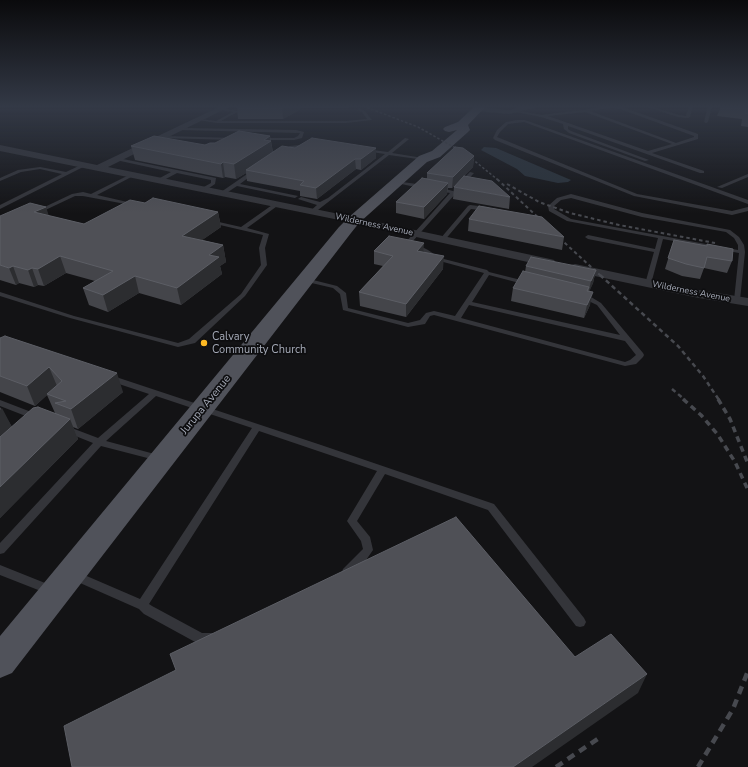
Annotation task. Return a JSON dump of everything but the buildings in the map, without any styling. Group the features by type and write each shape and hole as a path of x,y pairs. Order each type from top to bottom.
{"main road":[{"name":"Jurupa Avenue","path":"0,662 354,220 423,159 436,154 450,142"}],"street":[{"path":"98,168 156,142"},
{"name":"Wilderness Avenue","path":"0,148 354,220 648,284 743,301"}],"lane":[{"path":"312,212 321,204 330,200 403,142"},
{"path":"502,142 636,195 732,212 748,209"},
{"path":"582,142 748,202"},
{"path":"597,142 748,197"},
{"path":"616,142 702,172 693,177"},
{"path":"670,142 676,144"},
{"path":"647,153 683,142"},
{"path":"277,156 292,146 312,145"},
{"path":"361,149 423,159"},
{"path":"118,159 214,179 213,184 204,189"},
{"path":"0,207 85,165"},
{"path":"0,180 20,171 40,168 67,174"},
{"path":"222,193 259,168"},
{"path":"160,180 176,171"},
{"path":"472,173 415,234 408,243 409,245 426,250 438,259 538,286"},
{"path":"92,196 133,175"},
{"path":"720,187 748,175"},
{"path":"397,182 454,192"},
{"path":"235,184 295,196"},
{"path":"32,215 74,195 83,194 137,206"},
{"path":"742,252 569,220 551,210 552,206 559,199 571,196 649,217 728,231 741,245 742,252 743,301"},
{"path":"301,199 321,204"},
{"path":"242,229 277,204"},
{"path":"442,240 470,207 494,210"},
{"path":"0,294 72,317 178,345 192,341 243,295 264,265 262,248 266,234 205,221"},
{"path":"648,284 661,237"},
{"path":"588,238 658,251"},
{"path":"457,318 487,273"},
{"path":"305,280 335,287 343,293 345,309 408,325 422,322 428,314 434,313 625,364 633,362 640,355 599,304 589,298 574,294"},
{"path":"468,303 627,339"},
{"path":"105,376 202,410 383,469 491,507 580,622"},
{"path":"0,550 99,442 155,393"},
{"path":"0,403 35,419"},
{"path":"56,425 99,442 162,459"},
{"path":"143,605 146,598 257,427"},
{"path":"337,577 350,570 368,550 366,540 352,521 383,469"},
{"path":"0,570 63,583 143,605 148,610 201,639 215,640 222,636"}],"shaded area":[{"path":"484,147 496,148 571,180 568,182 558,183 525,176 517,169 481,150"}],"railway":[{"path":"444,142 466,154 498,180"},
{"path":"497,179 545,224"},
{"path":"507,184 539,202 570,213 619,225 715,243"},
{"path":"555,234 601,276"},
{"path":"600,275 678,346 703,376 719,400"},
{"path":"672,389 685,400"},
{"path":"683,399 701,415 718,435 735,462 748,490"},
{"path":"718,399 730,419 748,464"},
{"path":"698,767 733,709 748,671"},
{"path":"556,767 599,738"}],"place":[{"name":"Calvary Community Church","path":"204,343"}]}
